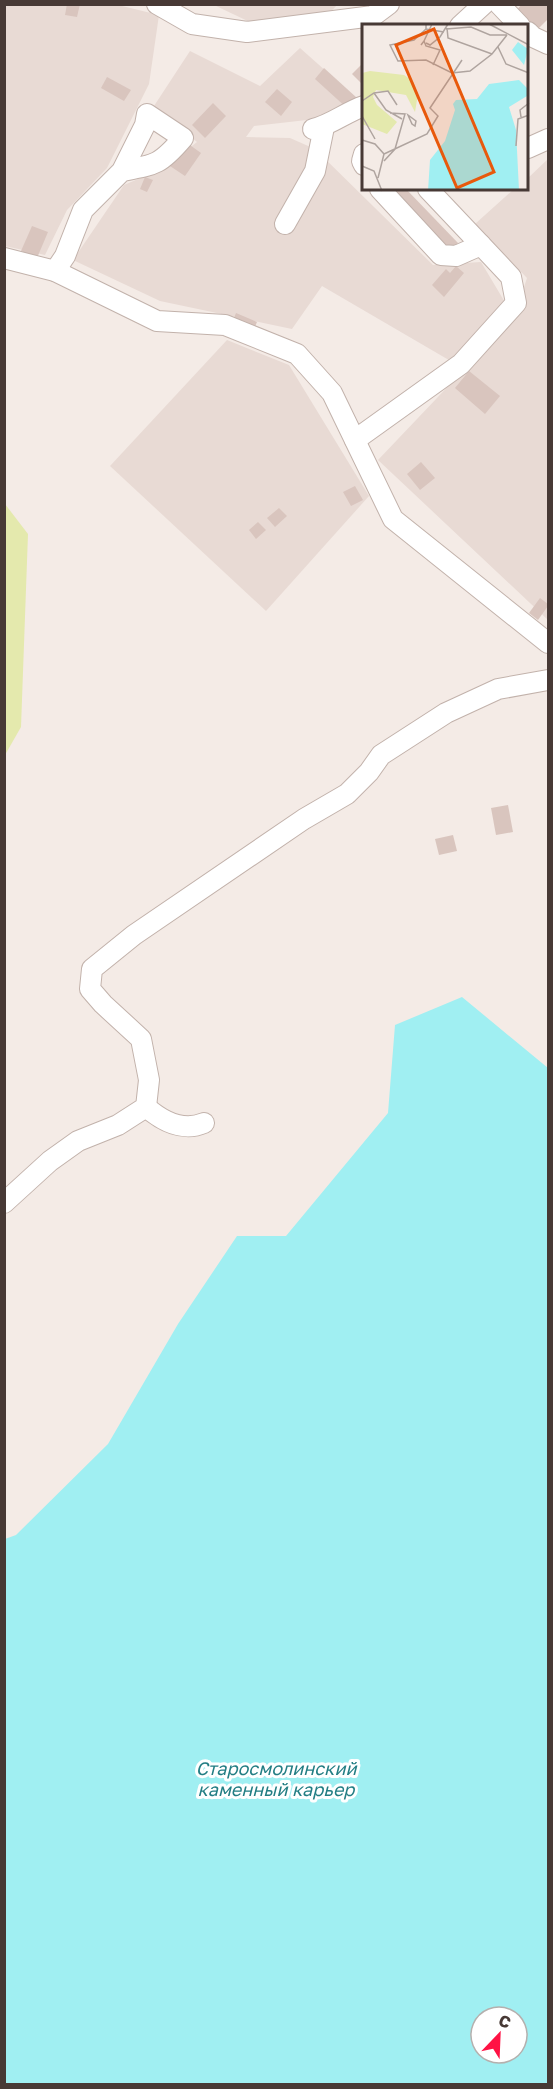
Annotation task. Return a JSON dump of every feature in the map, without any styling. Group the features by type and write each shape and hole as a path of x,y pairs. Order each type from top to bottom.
{"street":[{"path":"157,4 192,24 247,32 373,16 389,4"},
{"path":"462,24 484,4"},
{"path":"499,4 518,24"},
{"path":"529,33 549,44"},
{"path":"285,224 315,171 317,128 362,107"},
{"path":"55,271 65,256 83,210 122,171 145,125 147,114 183,138 170,153 154,165 122,171"},
{"path":"529,148 549,139"},
{"path":"381,190 441,255 456,256 481,245"},
{"path":"355,441 460,364 516,303 512,277 429,190"},
{"path":"4,258 55,271 157,321 225,325 297,354 332,393 393,519 549,643"},
{"path":"146,1107 149,1080 141,1039 102,1004 90,988 92,969 144,928 304,819 347,794 369,772 381,755 446,712 498,689 549,680"},
{"path":"146,1107 157,1117 171,1124 196,1127 204,1124"},
{"path":"4,1203 50,1161 78,1141 118,1125 146,1107"}],"shaded area":[{"path":"5,5 118,5 159,15 149,84 107,168 67,210 45,255 5,246"},
{"path":"214,5 337,5 327,16 254,24"},
{"path":"300,48 354,96 333,117 254,126 246,137 290,138 315,149 433,265 481,262 506,304 454,363 322,286 292,329 160,301 73,260 124,185 164,168 197,142 154,106 190,51 260,86"},
{"path":"548,159 548,620 378,460 514,317 527,278 475,224 513,190 529,190 529,177"},
{"path":"227,340 289,365 369,496 266,611 110,466"}],"green space":[{"path":"5,504 28,534 21,727 5,755"}],"water":[{"name":"Старосмолинский каменный карьер","path":"462,997 548,1068 548,2084 5,2084 5,1539 16,1535 108,1444 178,1324 237,1236 286,1236 388,1113 395,1025"}],"building":[{"path":"67,4 80,4 77,17 65,15"},
{"path":"522,4 548,4 548,19 535,32 515,12"},
{"path":"362,64 362,84 352,74"},
{"path":"324,68 357,98 348,109 315,79"},
{"path":"107,77 131,90 124,101 101,88"},
{"path":"277,89 292,102 281,116 265,102"},
{"path":"213,103 226,116 205,138 192,125"},
{"path":"187,143 201,153 185,176 170,166"},
{"path":"145,177 153,180 147,192 140,189"},
{"path":"384,190 407,190 458,243 446,255"},
{"path":"32,226 48,232 37,258 21,251"},
{"path":"456,266 464,273 444,297 432,285 446,269 450,273"},
{"path":"236,313 257,322 253,331 232,323"},
{"path":"469,371 500,396 485,414 455,388"},
{"path":"421,462 435,478 420,490 407,474"},
{"path":"355,486 363,500 351,506 343,492"},
{"path":"279,508 287,516 275,527 267,518"},
{"path":"258,522 266,530 256,539 249,530"},
{"path":"540,598 548,606 538,620 529,613"},
{"path":"508,805 513,832 496,835 491,808"},
{"path":"453,835 457,851 439,855 435,839"}]}
